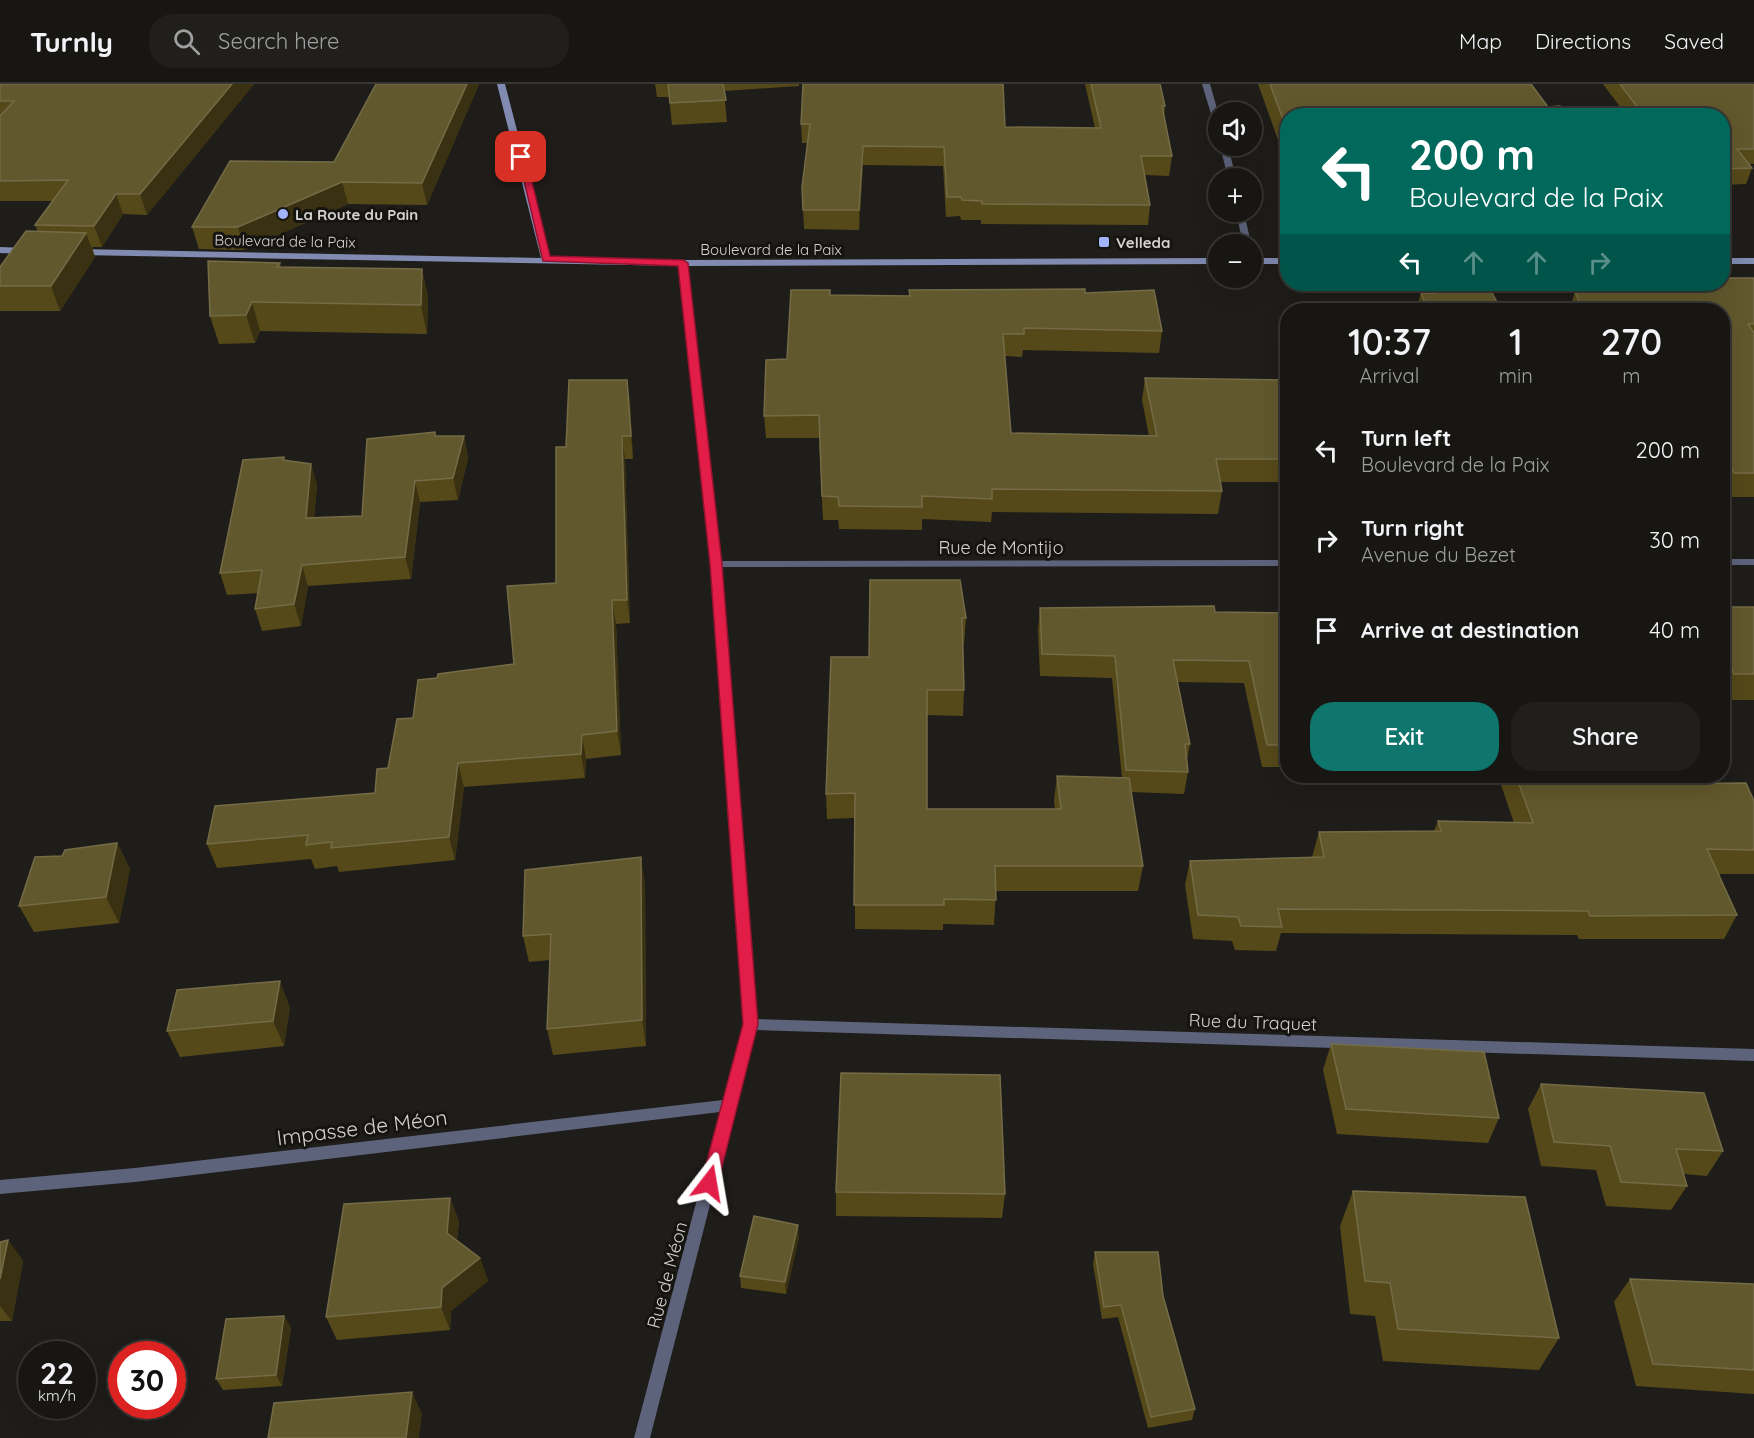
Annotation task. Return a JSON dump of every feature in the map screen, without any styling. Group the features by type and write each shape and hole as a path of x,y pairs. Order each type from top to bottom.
{"main road":[{"path":"501,84 546,259"},
{"path":"0,250 34,251"},
{"name":"Boulevard de la Paix","path":"69,251 683,263 1208,261"},
{"path":"1262,260 1280,261"},
{"path":"1730,261 1754,261"}],"street":[{"path":"1206,84 1211,102"},
{"name":"Rue de Méon","path":"642,1438 750,1024 716,564 683,263"},
{"path":"1730,562 1754,562"},
{"name":"Rue de Montijo","path":"716,564 1280,563"},
{"name":"Rue du Traquet","path":"750,1024 1754,1055"},
{"name":"Impasse de Méon","path":"0,1187 135,1175 729,1105"}],"building":[{"path":"2,84 232,84 140,194 116,194 94,226 35,225 68,180 0,181 0,116 14,101 0,101"},
{"path":"376,84 467,84 422,183 342,182 238,227 192,227 230,161 334,162"},
{"path":"668,84 723,84 726,100 670,103"},
{"path":"803,84 1003,84 1005,127 1101,128 1091,84 1160,84 1172,156 1141,156 1150,205 982,204 982,201 947,197 944,147 863,146 859,210 803,210 802,187 810,124 801,124"},
{"path":"1270,84 1531,84 1548,107 1560,106 1561,108 1280,108 1280,111"},
{"path":"1620,84 1754,84 1754,149 1737,149 1752,168 1730,169 1730,108 1638,108"},
{"path":"26,231 86,233 51,286 0,286 0,267"},
{"path":"208,261 280,263 277,267 422,269 421,305 252,302 246,315 210,316"},
{"path":"1730,278 1754,278 1754,324 1748,324 1754,333 1754,473 1734,473 1730,468 1730,303 1580,303 1575,292 1730,291"},
{"path":"1085,289 1085,293 1154,290 1162,331 1024,328 1024,334 1003,334 1011,433 1157,436 1145,378 1280,380 1280,459 1216,459 1222,491 992,489 992,499 922,496 922,507 839,506 838,497 822,496 819,415 764,416 766,360 787,359 791,290 830,290 830,295 910,296 909,290"},
{"path":"1435,291 1491,291 1497,303 1425,303 1421,293 1436,293"},
{"path":"569,380 627,380 631,436 622,436 627,600 612,600 617,731 582,735 581,754 458,763 449,837 331,848 332,842 306,845 308,835 207,844 215,806 375,793 377,769 388,768 397,719 413,718 418,680 437,678 438,674 514,664 507,586 556,583 556,447 566,447"},
{"path":"435,432 435,436 464,436 453,478 415,481 405,557 302,565 294,604 255,609 262,570 220,573 243,460 284,457 283,460 311,464 306,518 362,516 367,439"},
{"path":"870,580 960,580 966,618 962,618 964,690 927,690 927,809 1061,809 1057,776 1129,778 1143,866 995,866 996,900 944,899 944,905 854,905 855,793 826,794 831,657 869,657"},
{"path":"1214,606 1215,612 1280,613 1280,745 1267,745 1249,661 1173,660 1190,744 1185,744 1188,772 1126,770 1115,656 1042,654 1040,608"},
{"path":"1730,607 1754,607 1754,674 1734,674 1730,666"},
{"path":"1519,783 1746,783 1754,801 1754,850 1707,849 1737,915 1590,916 1588,911 1278,909 1282,927 1241,926 1238,917 1198,915 1190,861 1324,857 1319,832 1441,831 1438,821 1533,823"},
{"path":"117,843 106,897 19,906 35,857 62,856 65,850"},
{"path":"641,857 642,1020 547,1029 551,934 523,936 525,870"},
{"path":"280,981 273,1021 167,1031 177,990"},
{"path":"1331,1044 1484,1052 1499,1118 1346,1109"},
{"path":"841,1073 1000,1075 1005,1194 836,1192"},
{"path":"1541,1084 1704,1093 1723,1151 1676,1149 1687,1186 1621,1182 1610,1146 1554,1142"},
{"path":"1353,1191 1525,1197 1559,1338 1398,1329 1390,1283 1365,1281"},
{"path":"450,1198 447,1233 480,1258 442,1288 441,1307 326,1317 344,1204"},
{"path":"754,1216 798,1225 785,1282 740,1276"},
{"path":"8,1240 0,1279 0,1242"},
{"path":"1095,1252 1158,1252 1163,1296 1195,1409 1151,1417 1121,1305 1104,1307"},
{"path":"1630,1279 1754,1284 1754,1370 1653,1364"},
{"path":"284,1316 276,1375 216,1379 226,1319"},
{"path":"412,1392 406,1438 268,1438 274,1403"}],"place":[{"name":"La Route du Pain","path":"283,214"},
{"name":"Velleda","path":"1104,242"}],"route":[{"path":"521,157 546,259 683,263 716,564 750,1024 709,1183"}]}
